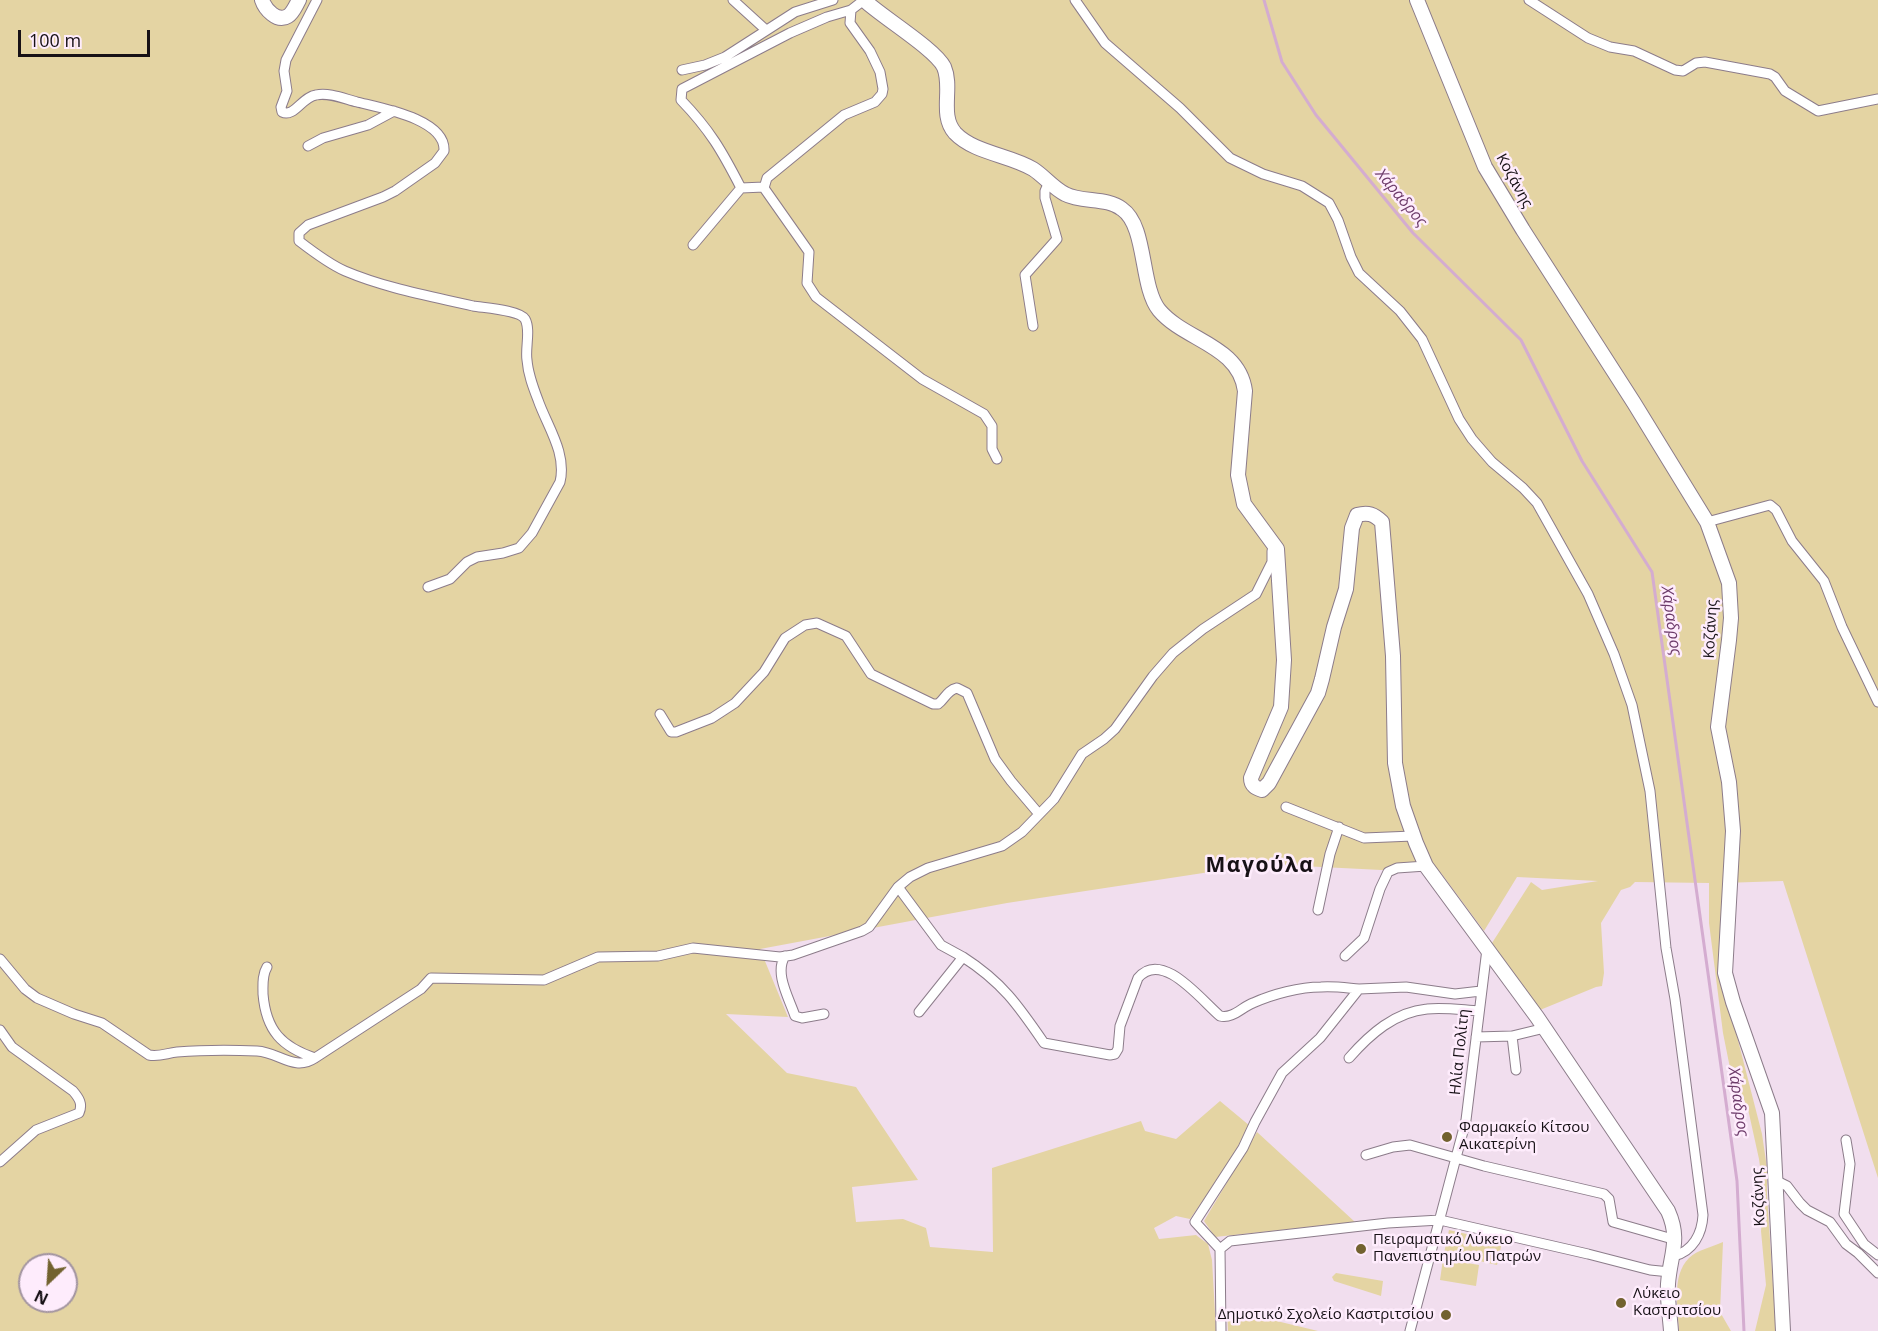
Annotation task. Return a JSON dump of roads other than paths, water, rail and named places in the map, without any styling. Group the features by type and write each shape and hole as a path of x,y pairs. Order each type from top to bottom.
{"main road":[{"path":"262,0 266,9 280,18 290,14 299,0"},
{"path":"864,0 938,58 946,76 947,117 955,133 962,139 1031,168 1065,194 1123,209 1130,217 1136,231 1149,286 1157,307 1176,325 1222,352 1244,380 1238,475 1244,504 1277,549 1280,565 1284,660 1281,706 1251,782 1258,789 1262,790 1266,787 1317,693 1346,589 1352,528 1357,515 1370,513 1382,522 1393,657 1395,763 1403,806 1413,836 1426,866 1545,1028 1665,1204 1674,1225 1676,1240 1661,1331"},
{"name":"Κοζάνης","path":"1417,0 1485,166 1707,522 1729,583 1729,640 1718,727 1729,782 1733,831 1725,973 1772,1113 1783,1331"},
{"path":"1668,1288 1671,1331"}],"street":[{"path":"317,0 286,60 284,71 287,91 281,107 282,112 291,113 308,97 322,94 408,115 436,133 444,146 442,156 435,163 383,197 308,225 299,233 299,241 352,273 407,290 488,309 515,312 522,316 527,326 526,360 532,386 560,453 562,464 560,482 532,533 519,548 477,557 466,562 450,579 428,587"},
{"path":"733,0 766,30"},
{"path":"741,188 721,148 703,123 681,99 682,89 790,33 827,17 851,10 864,0"},
{"path":"1075,0 1105,43 1180,108 1230,158 1263,174 1302,186 1329,203 1359,273 1400,311 1422,339 1463,425 1492,462 1537,503 1588,594 1632,705 1650,791 1666,948 1675,999 1703,1211 1702,1222 1694,1244 1688,1250 1674,1256"},
{"path":"1529,0 1588,38 1610,47 1634,51 1675,70 1683,70 1696,63 1705,62 1768,73 1775,77 1785,91 1818,111 1878,99"},
{"path":"682,70 705,65 724,57 795,12 826,1"},
{"path":"764,187 767,178 835,122 854,110 875,102 882,94 880,72 870,51 850,22 851,10"},
{"path":"308,146 323,138 368,125 394,111"},
{"path":"1033,326 1025,275 1056,239 1045,198 1049,182"},
{"path":"693,245 741,188 764,187"},
{"path":"764,187 809,252 807,281 814,295 922,379 984,414 992,426 992,449 997,459"},
{"path":"1707,522 1770,505 1776,510 1792,541 1824,581 1842,627 1878,702"},
{"path":"0,958 25,989 38,998 74,1014 102,1023 149,1055 175,1052 260,1051 297,1064 305,1064 421,989 431,978 544,980 598,957 658,956 693,948 793,955 869,927 898,887 910,876 1007,843 1058,793 1082,754 1112,733 1153,676 1173,653 1203,629 1256,594 1272,562 1272,540"},
{"path":"660,714 671,732 712,718 735,703 764,672 785,638 804,625 817,623 846,636 871,674 933,704 938,705 953,688 967,693 995,759 1039,814"},
{"path":"1286,807 1364,837 1413,836"},
{"path":"1318,910 1330,854 1339,827"},
{"path":"1345,956 1360,943 1365,935 1388,872 1397,868 1426,866"},
{"path":"898,887 941,945 987,972 1007,992 1044,1043 1110,1055 1115,1054 1118,1049 1120,1026 1138,978 1150,969 1161,969 1171,973 1220,1016 1225,1017 1233,1015 1252,1003 1292,991 1320,987 1359,989 1406,987 1455,994 1481,992"},
{"name":"Ηλία Πολίτη","path":"1410,1331 1468,1108 1487,949"},
{"path":"785,956 780,972 795,1016 802,1018 824,1014"},
{"path":"919,1012 963,957"},
{"path":"267,967 263,991 271,1027 279,1038 292,1049 315,1058"},
{"path":"1221,1331 1220,1249 1195,1222 1243,1148 1282,1073 1320,1038 1359,989"},
{"path":"1349,1058 1365,1040 1406,1012 1429,1008 1479,1011"},
{"path":"1476,1037 1512,1036 1545,1028"},
{"path":"0,1030 12,1047 72,1091 79,1098 81,1109 75,1116 36,1130 0,1162"},
{"path":"1512,1036 1516,1070"},
{"path":"1846,1140 1850,1164 1844,1214 1864,1244 1878,1255"},
{"path":"1366,1155 1377,1150 1407,1145 1604,1194 1609,1199 1613,1222 1676,1240"},
{"path":"1775,1180 1787,1185 1807,1210 1830,1222 1846,1244 1878,1273"},
{"path":"1220,1249 1230,1241 1440,1220 1650,1270 1670,1272"}],"waterway":[{"name":"Χάραδρος","path":"1264,0 1282,62 1316,115 1413,233 1521,340 1582,461 1652,572 1737,1181 1744,1331"}],"place":[{"name":"Φαρμακείο Κίτσου Αικατερίνη","path":"1447,1137"},
{"name":"Πειραματικό Λύκειο Πανεπιστημίου Πατρών","path":"1361,1249"},
{"name":"Λύκειο Καστριτσίου","path":"1621,1303"},
{"name":"Δημοτικό Σχολείο Καστριτσίου","path":"1446,1315"}],"district":[{"name":"Μαγούλα","path":"1260,866"}]}
